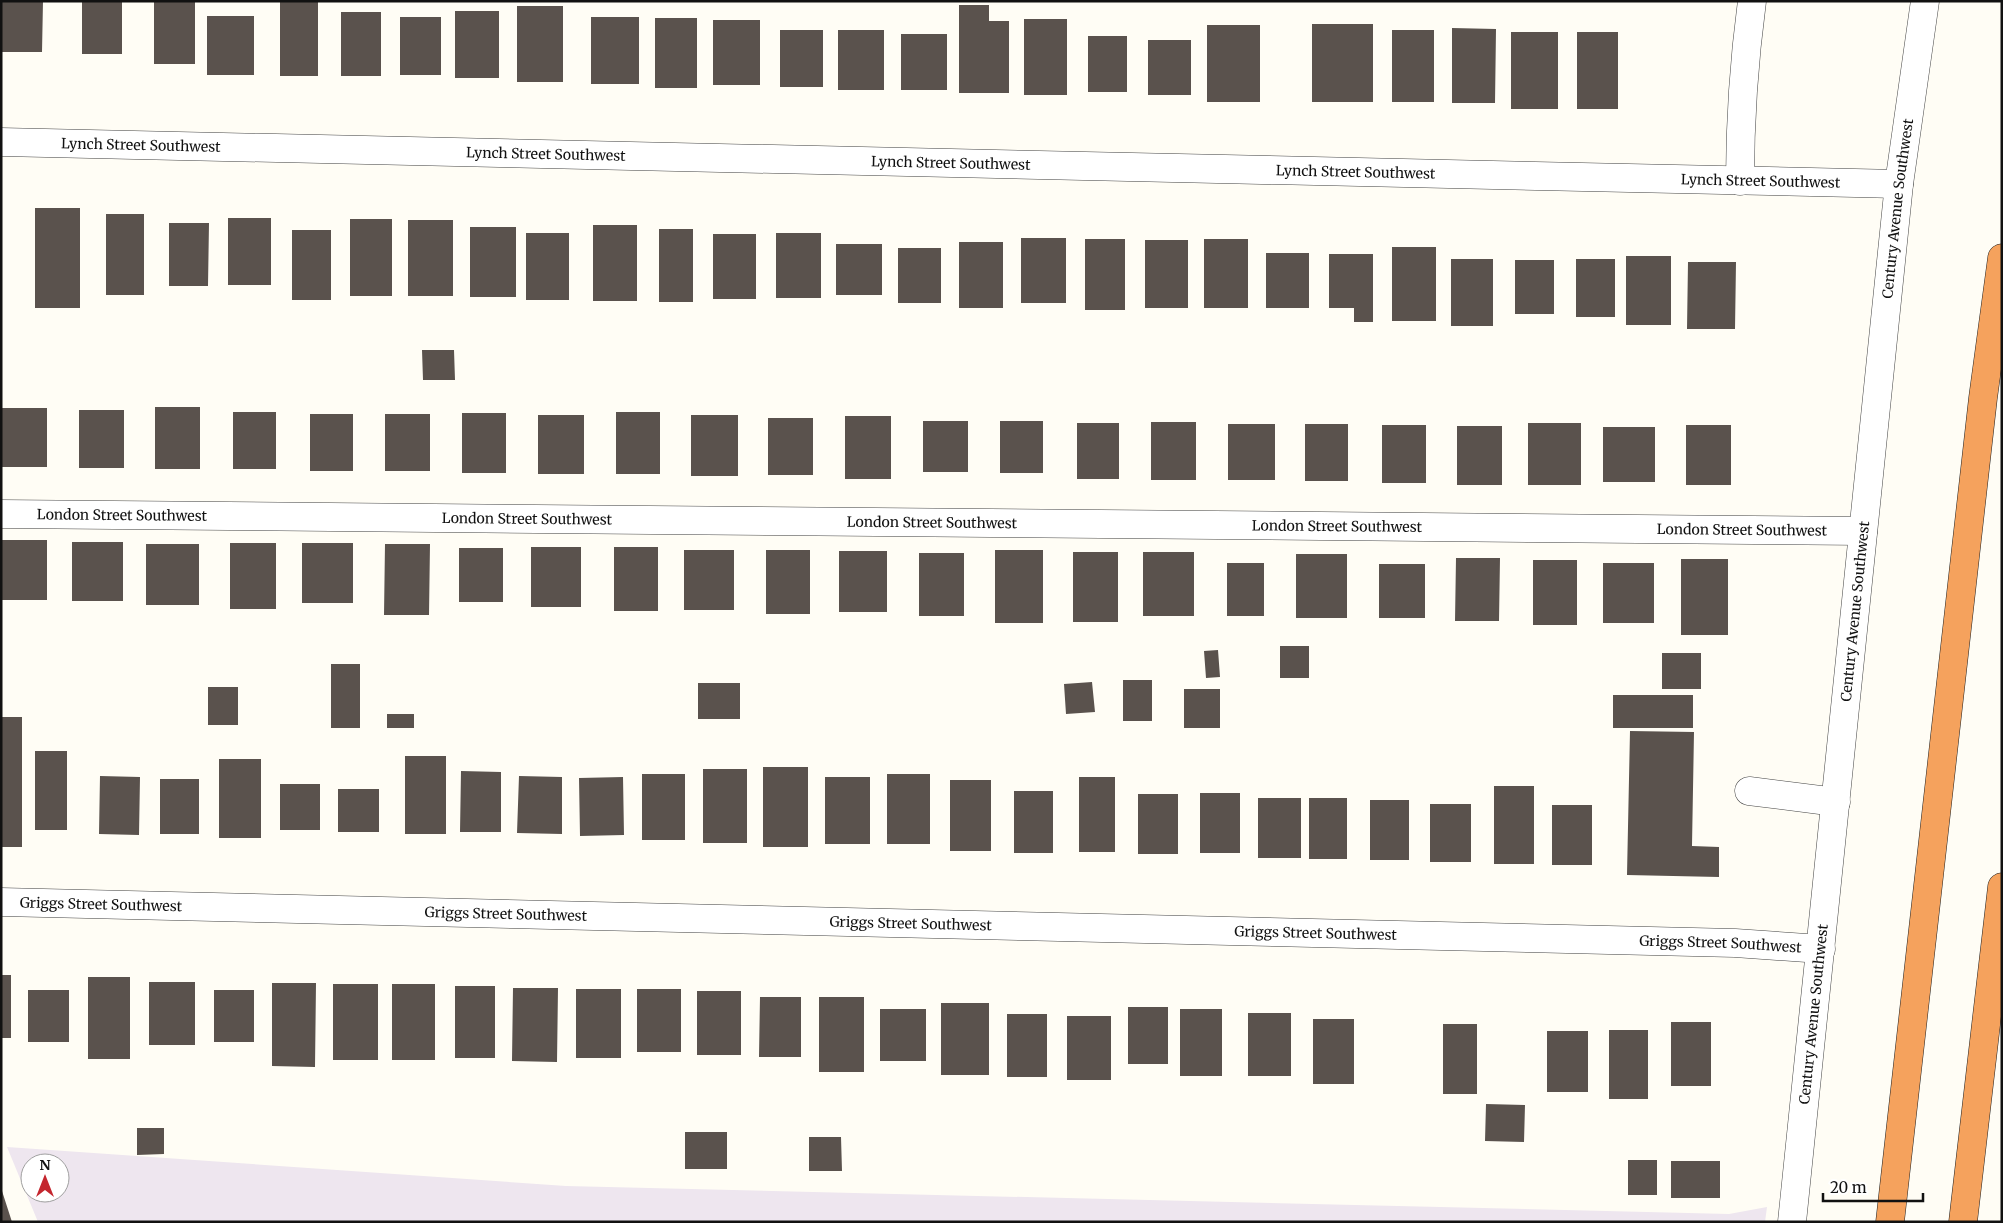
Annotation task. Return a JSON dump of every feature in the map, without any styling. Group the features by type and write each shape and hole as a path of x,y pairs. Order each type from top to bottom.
{"highway":[{"path":"1890,1222 1983,398 2002,258"},
{"path":"1963,1222 2002,887"}],"street":[{"path":"1740,181 1741,126 1747,36 1752,1"},
{"name":"Century Avenue Southwest","path":"1792,1222 1899,184 1925,1"},
{"name":"Lynch Street Southwest","path":"1,142 1899,184"},
{"name":"London Street Southwest","path":"1,514 1863,531"},
{"path":"1749,791 1836,802"},
{"name":"Griggs Street Southwest","path":"1,902 1735,942 1821,949"}],"shaded area":[{"path":"7,1147 566,1186 1729,1214 1767,1207 1765,1222 38,1222 30,1203 70,1203 70,1153 20,1153 20,1178"}],"building":[{"path":"1,1 43,1 42,52 1,52"},
{"path":"82,1 122,1 122,54 82,54"},
{"path":"154,1 195,1 195,64 154,64"},
{"path":"280,1 318,1 318,76 280,76"},
{"path":"959,5 989,5 989,21 1009,21 1009,93 959,93"},
{"path":"517,6 563,6 563,82 517,82"},
{"path":"455,11 499,11 499,78 455,78"},
{"path":"341,12 381,12 381,76 341,76"},
{"path":"207,16 254,16 254,75 207,75"},
{"path":"400,17 441,17 441,75 400,75"},
{"path":"591,17 639,17 639,84 591,84"},
{"path":"655,18 697,18 697,88 655,88"},
{"path":"1024,19 1067,19 1067,95 1024,95"},
{"path":"713,20 760,20 760,85 713,85"},
{"path":"1312,24 1373,24 1373,102 1312,102"},
{"path":"1207,25 1260,25 1260,102 1207,102"},
{"path":"1452,28 1496,29 1495,103 1452,103"},
{"path":"780,30 823,30 823,87 780,87"},
{"path":"838,30 884,30 884,90 838,90"},
{"path":"1392,30 1434,30 1434,102 1392,102"},
{"path":"1511,32 1558,32 1558,109 1511,109"},
{"path":"1577,32 1618,32 1618,109 1577,109"},
{"path":"901,34 947,34 947,90 901,90"},
{"path":"1088,36 1127,36 1127,92 1088,92"},
{"path":"1148,40 1191,40 1191,95 1148,95"},
{"path":"35,208 80,208 80,308 35,308"},
{"path":"106,214 144,214 144,295 106,295"},
{"path":"228,218 271,218 271,285 228,285"},
{"path":"350,219 392,219 392,296 350,296"},
{"path":"408,220 453,220 453,296 408,296"},
{"path":"169,223 209,223 208,286 169,286"},
{"path":"593,225 637,225 637,301 593,301"},
{"path":"470,227 516,227 516,297 470,297"},
{"path":"659,229 693,229 693,302 659,302"},
{"path":"292,230 331,230 331,300 292,300"},
{"path":"526,233 569,233 569,300 526,300"},
{"path":"776,233 821,233 821,298 776,298"},
{"path":"713,234 756,234 756,299 713,299"},
{"path":"1021,238 1066,238 1066,303 1021,303"},
{"path":"1085,239 1125,239 1125,310 1085,310"},
{"path":"1204,239 1248,239 1248,308 1204,308"},
{"path":"1145,240 1188,240 1188,308 1145,308"},
{"path":"959,242 1003,242 1003,308 959,308"},
{"path":"836,244 882,244 882,295 836,295"},
{"path":"1392,247 1436,247 1436,321 1392,321"},
{"path":"898,248 941,248 941,303 898,303"},
{"path":"1266,253 1309,253 1309,308 1266,308"},
{"path":"1329,254 1373,254 1373,322 1354,322 1354,308 1329,308"},
{"path":"1626,256 1671,256 1671,325 1626,325"},
{"path":"1451,259 1493,259 1493,326 1451,326"},
{"path":"1576,259 1615,259 1615,317 1576,317"},
{"path":"1515,260 1554,260 1554,314 1515,314"},
{"path":"1688,262 1736,262 1735,329 1687,329"},
{"path":"422,350 454,350 455,380 423,380"},
{"path":"155,407 200,407 200,469 155,469"},
{"path":"1,408 47,408 47,467 1,467"},
{"path":"79,410 124,410 124,468 79,468"},
{"path":"233,412 276,412 276,469 233,469"},
{"path":"616,412 660,412 660,474 616,474"},
{"path":"462,413 506,413 506,473 462,473"},
{"path":"310,414 353,414 353,471 310,471"},
{"path":"385,414 430,414 430,471 385,471"},
{"path":"538,415 584,415 584,474 538,474"},
{"path":"691,415 738,415 738,476 691,476"},
{"path":"845,416 891,416 891,479 845,479"},
{"path":"768,418 813,418 813,475 768,475"},
{"path":"923,421 968,421 968,472 923,472"},
{"path":"1000,421 1043,421 1043,473 1000,473"},
{"path":"1151,422 1196,422 1196,480 1151,480"},
{"path":"1077,423 1119,423 1119,479 1077,479"},
{"path":"1528,423 1581,423 1581,485 1528,485"},
{"path":"1228,424 1275,424 1275,480 1228,480"},
{"path":"1305,424 1348,424 1348,481 1305,481"},
{"path":"1382,425 1426,425 1426,483 1382,483"},
{"path":"1686,425 1731,425 1731,485 1686,485"},
{"path":"1457,426 1502,426 1502,485 1457,485"},
{"path":"1603,427 1655,427 1655,482 1603,482"},
{"path":"1,540 47,540 47,600 1,600"},
{"path":"72,542 123,542 123,601 72,601"},
{"path":"230,543 276,543 276,609 230,609"},
{"path":"302,543 353,543 353,603 302,603"},
{"path":"146,544 199,544 199,605 146,605"},
{"path":"385,544 430,544 429,615 384,615"},
{"path":"531,547 581,547 581,607 531,607"},
{"path":"614,547 658,547 658,611 614,611"},
{"path":"459,548 503,548 503,602 459,602"},
{"path":"684,550 734,550 734,610 684,610"},
{"path":"766,550 810,550 810,614 766,614"},
{"path":"995,550 1043,550 1043,623 995,623"},
{"path":"839,551 887,551 887,612 839,612"},
{"path":"1073,552 1118,552 1118,622 1073,622"},
{"path":"1143,552 1194,552 1194,616 1143,616"},
{"path":"919,553 964,553 964,616 919,616"},
{"path":"1296,554 1347,554 1347,618 1296,618"},
{"path":"1456,558 1500,558 1499,621 1455,621"},
{"path":"1681,559 1728,559 1728,635 1681,635"},
{"path":"1533,560 1577,560 1577,625 1533,625"},
{"path":"1227,563 1264,563 1264,616 1227,616"},
{"path":"1603,563 1654,563 1654,623 1603,623"},
{"path":"1379,564 1425,564 1425,618 1379,618"},
{"path":"1280,646 1309,646 1309,678 1280,678"},
{"path":"1218,650 1220,677 1206,678 1204,651"},
{"path":"1662,653 1701,653 1701,689 1662,689"},
{"path":"331,664 360,664 360,728 331,728"},
{"path":"1123,680 1152,680 1152,721 1123,721"},
{"path":"1092,682 1095,712 1066,714 1064,684"},
{"path":"698,683 740,683 740,719 698,719"},
{"path":"208,687 238,687 238,725 208,725"},
{"path":"1184,689 1220,689 1220,728 1184,728"},
{"path":"1613,695 1693,695 1693,728 1613,728"},
{"path":"387,714 414,714 414,728 387,728"},
{"path":"1,717 22,717 22,847 1,847"},
{"path":"1630,731 1694,732 1692,846 1719,847 1719,877 1627,875"},
{"path":"35,751 67,751 67,830 35,830"},
{"path":"405,756 446,756 446,834 405,834"},
{"path":"219,759 261,759 261,838 219,838"},
{"path":"763,767 808,767 808,847 763,847"},
{"path":"703,769 747,769 747,843 703,843"},
{"path":"461,771 501,772 501,832 460,832"},
{"path":"642,774 685,774 685,840 642,840"},
{"path":"887,774 930,774 930,844 887,844"},
{"path":"100,776 140,777 139,835 99,834"},
{"path":"519,776 562,777 562,834 517,833"},
{"path":"623,777 624,835 580,836 579,778"},
{"path":"825,777 870,777 870,844 825,844"},
{"path":"1079,777 1115,777 1115,852 1079,852"},
{"path":"160,779 199,779 199,834 160,834"},
{"path":"950,780 991,780 991,851 950,851"},
{"path":"280,784 320,784 320,830 280,830"},
{"path":"1494,786 1534,786 1534,864 1494,864"},
{"path":"338,789 379,789 379,832 338,832"},
{"path":"1014,791 1053,791 1053,853 1014,853"},
{"path":"1200,793 1240,793 1240,853 1200,853"},
{"path":"1138,794 1178,794 1178,854 1138,854"},
{"path":"1258,798 1301,798 1301,858 1258,858"},
{"path":"1309,798 1347,798 1347,859 1309,859"},
{"path":"1370,800 1409,800 1409,860 1370,860"},
{"path":"1430,804 1471,804 1471,862 1430,862"},
{"path":"1552,805 1592,805 1592,865 1552,865"},
{"path":"1,975 11,975 11,1038 1,1038"},
{"path":"88,977 130,977 130,1059 88,1059"},
{"path":"149,982 195,982 195,1045 149,1045"},
{"path":"272,983 316,983 315,1067 272,1066"},
{"path":"333,984 378,984 378,1060 333,1060"},
{"path":"392,984 435,984 435,1060 392,1060"},
{"path":"455,986 495,986 495,1058 455,1058"},
{"path":"513,988 558,988 557,1062 512,1061"},
{"path":"576,989 621,989 621,1058 576,1058"},
{"path":"637,989 681,989 681,1052 637,1052"},
{"path":"28,990 69,990 69,1042 28,1042"},
{"path":"214,990 254,990 254,1042 214,1042"},
{"path":"697,991 741,991 741,1055 697,1055"},
{"path":"760,997 801,997 801,1057 759,1057"},
{"path":"819,997 864,997 864,1072 819,1072"},
{"path":"941,1003 989,1003 989,1075 941,1075"},
{"path":"1128,1007 1168,1007 1168,1064 1128,1064"},
{"path":"880,1009 926,1009 926,1061 880,1061"},
{"path":"1180,1009 1222,1009 1222,1076 1180,1076"},
{"path":"1248,1013 1291,1013 1291,1076 1248,1076"},
{"path":"1007,1014 1047,1014 1047,1077 1007,1077"},
{"path":"1067,1016 1111,1016 1111,1080 1067,1080"},
{"path":"1313,1019 1354,1019 1354,1084 1313,1084"},
{"path":"1671,1022 1711,1022 1711,1086 1671,1086"},
{"path":"1443,1024 1477,1024 1477,1094 1443,1094"},
{"path":"1609,1030 1648,1030 1648,1099 1609,1099"},
{"path":"1547,1031 1588,1031 1588,1092 1547,1092"},
{"path":"1486,1104 1525,1105 1524,1142 1485,1141"},
{"path":"137,1128 164,1128 164,1154 137,1155"},
{"path":"685,1132 727,1132 727,1169 685,1169"},
{"path":"809,1137 841,1137 842,1171 809,1171"},
{"path":"1628,1160 1657,1160 1657,1195 1628,1195"},
{"path":"1671,1161 1720,1161 1720,1198 1671,1198"},
{"path":"2,1191 12,1222 1,1222"}]}
